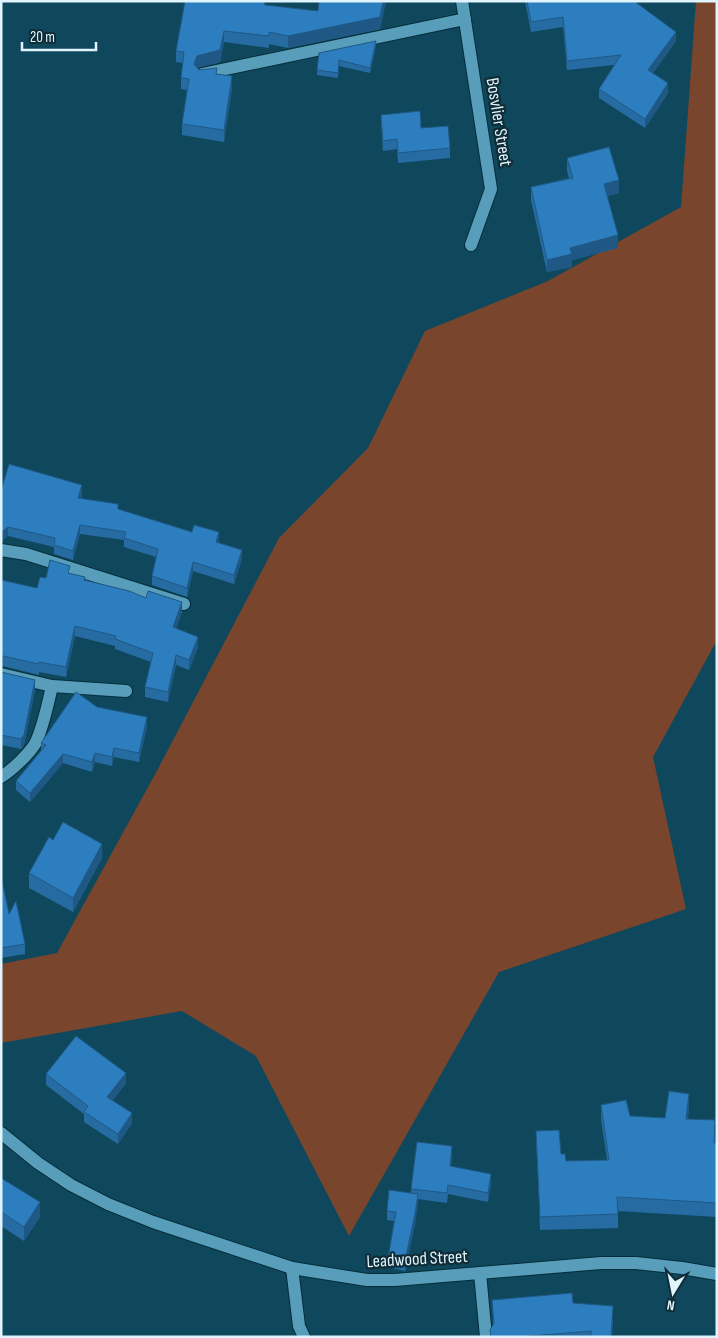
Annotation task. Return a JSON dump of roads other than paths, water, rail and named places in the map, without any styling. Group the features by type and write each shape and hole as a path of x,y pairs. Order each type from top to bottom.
{"street":[{"name":"Bosvlier Street","path":"462,1 491,189 471,245"},
{"path":"202,74 465,19"},
{"path":"1,550 26,554 184,604"},
{"path":"1,674 52,686 126,691"},
{"path":"1,778 11,770 34,744 46,711 52,686"},
{"name":"Leadwood Street","path":"1,1133 71,1185 108,1204 153,1222 292,1268 367,1280 395,1280 601,1263 636,1263 717,1274"},
{"path":"292,1268 298,1326 304,1337"},
{"path":"480,1273 486,1337"}]}
